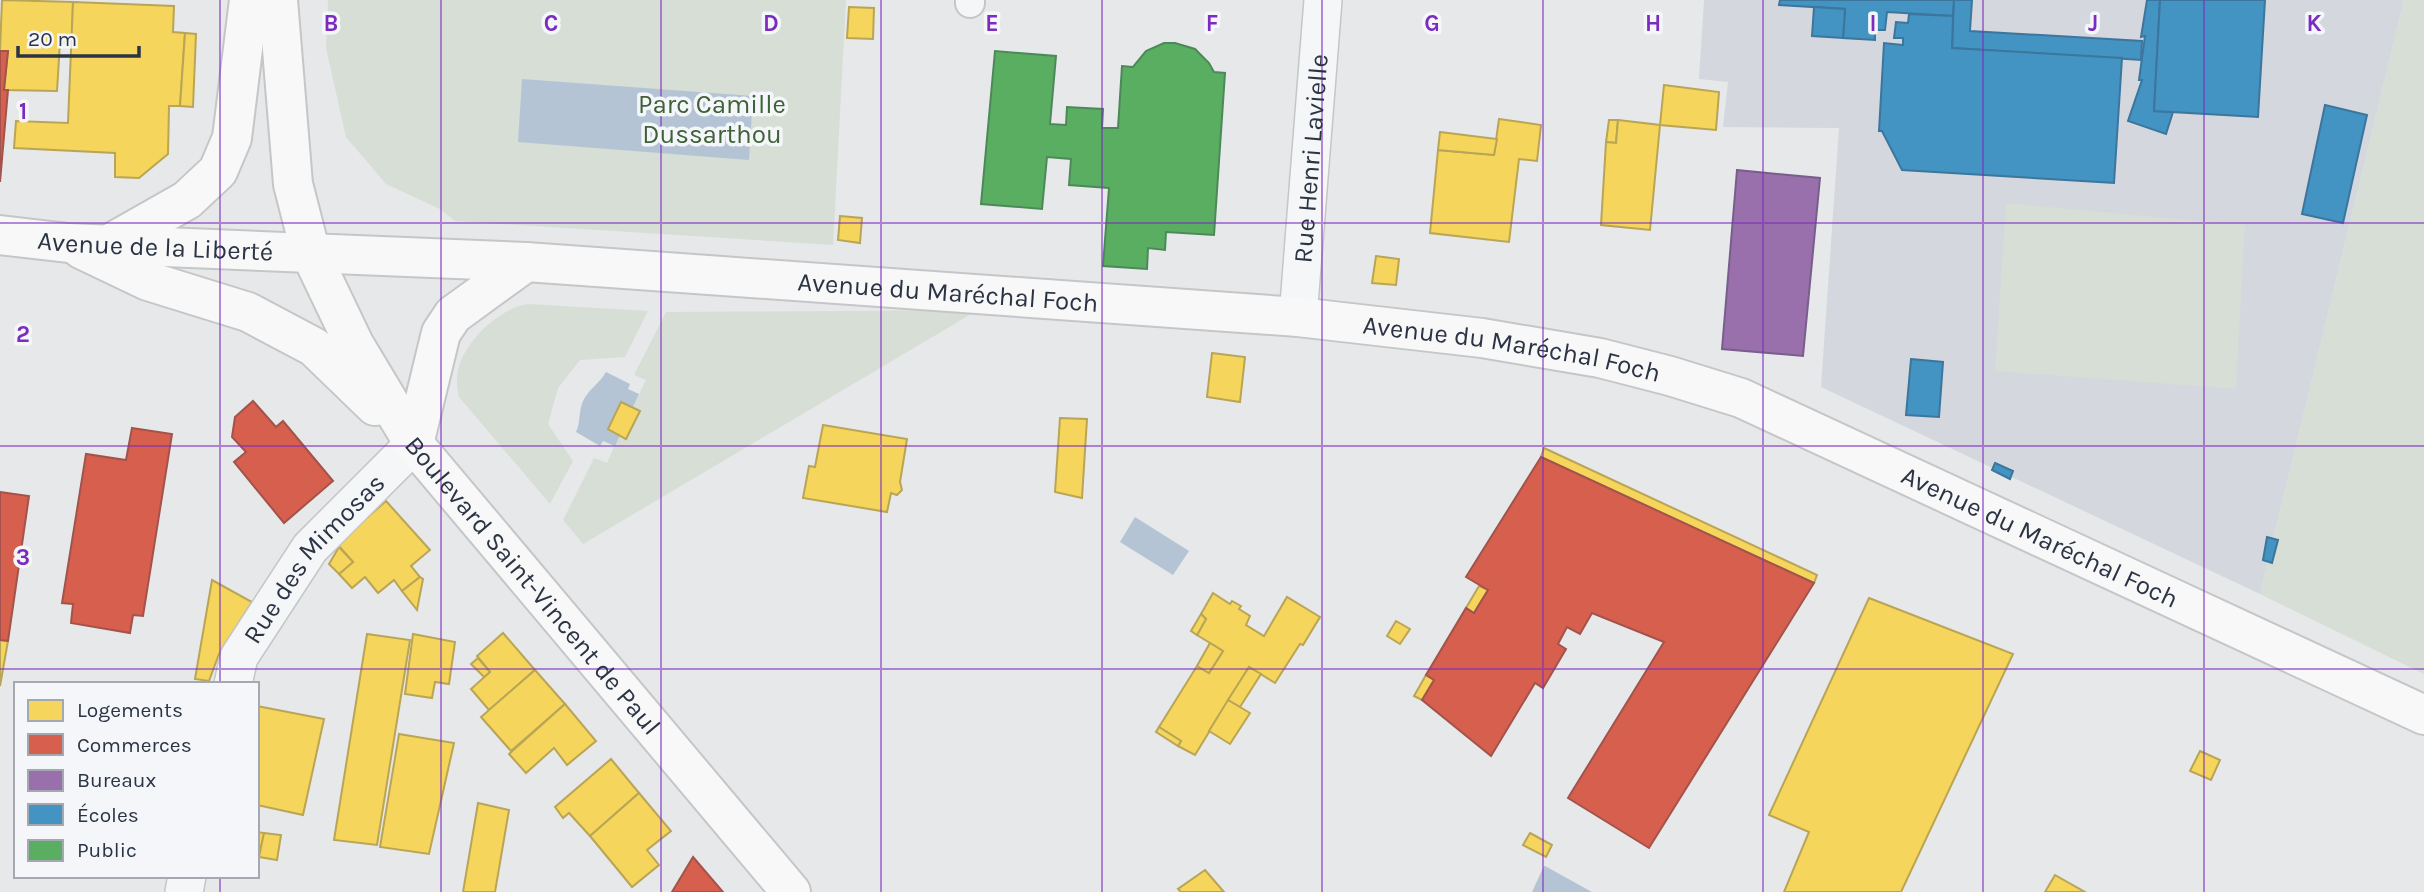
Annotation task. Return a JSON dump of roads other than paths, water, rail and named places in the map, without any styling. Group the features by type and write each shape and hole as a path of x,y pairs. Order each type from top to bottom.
{"main road":[{"path":"111,243 187,200 218,171 232,138 248,0"},
{"name":"Boulevard Saint-Vincent de Paul","path":"278,0 293,184 311,254 354,344 414,444 791,892"},
{"name":"Avenue de la Liberté","path":"0,235 68,243 311,254"},
{"path":"68,243 148,281 248,312 314,347 414,444"},
{"name":"Avenue du Maréchal Foch","path":"311,254 526,262 1298,317 1482,338 1600,358 1741,398 2424,715"},
{"path":"414,444 441,333 453,315 526,262"}],"street":[{"name":"Rue Henri Lavielle","path":"1298,317 1323,0"},
{"name":"Rue des Mimosas","path":"233,682 239,657 310,548 414,444"}],"water":[{"path":"522,79 753,96 749,160 518,142"},
{"path":"606,372 630,384 628,389 639,394 615,446 603,441 600,446 576,432 584,399"},
{"path":"1135,517 1189,551 1173,575 1120,542"},
{"path":"1545,866 1592,892 1532,892"}],"park label":[{"name":"Parc Camille Dussarthou","path":"712,119"}]}
